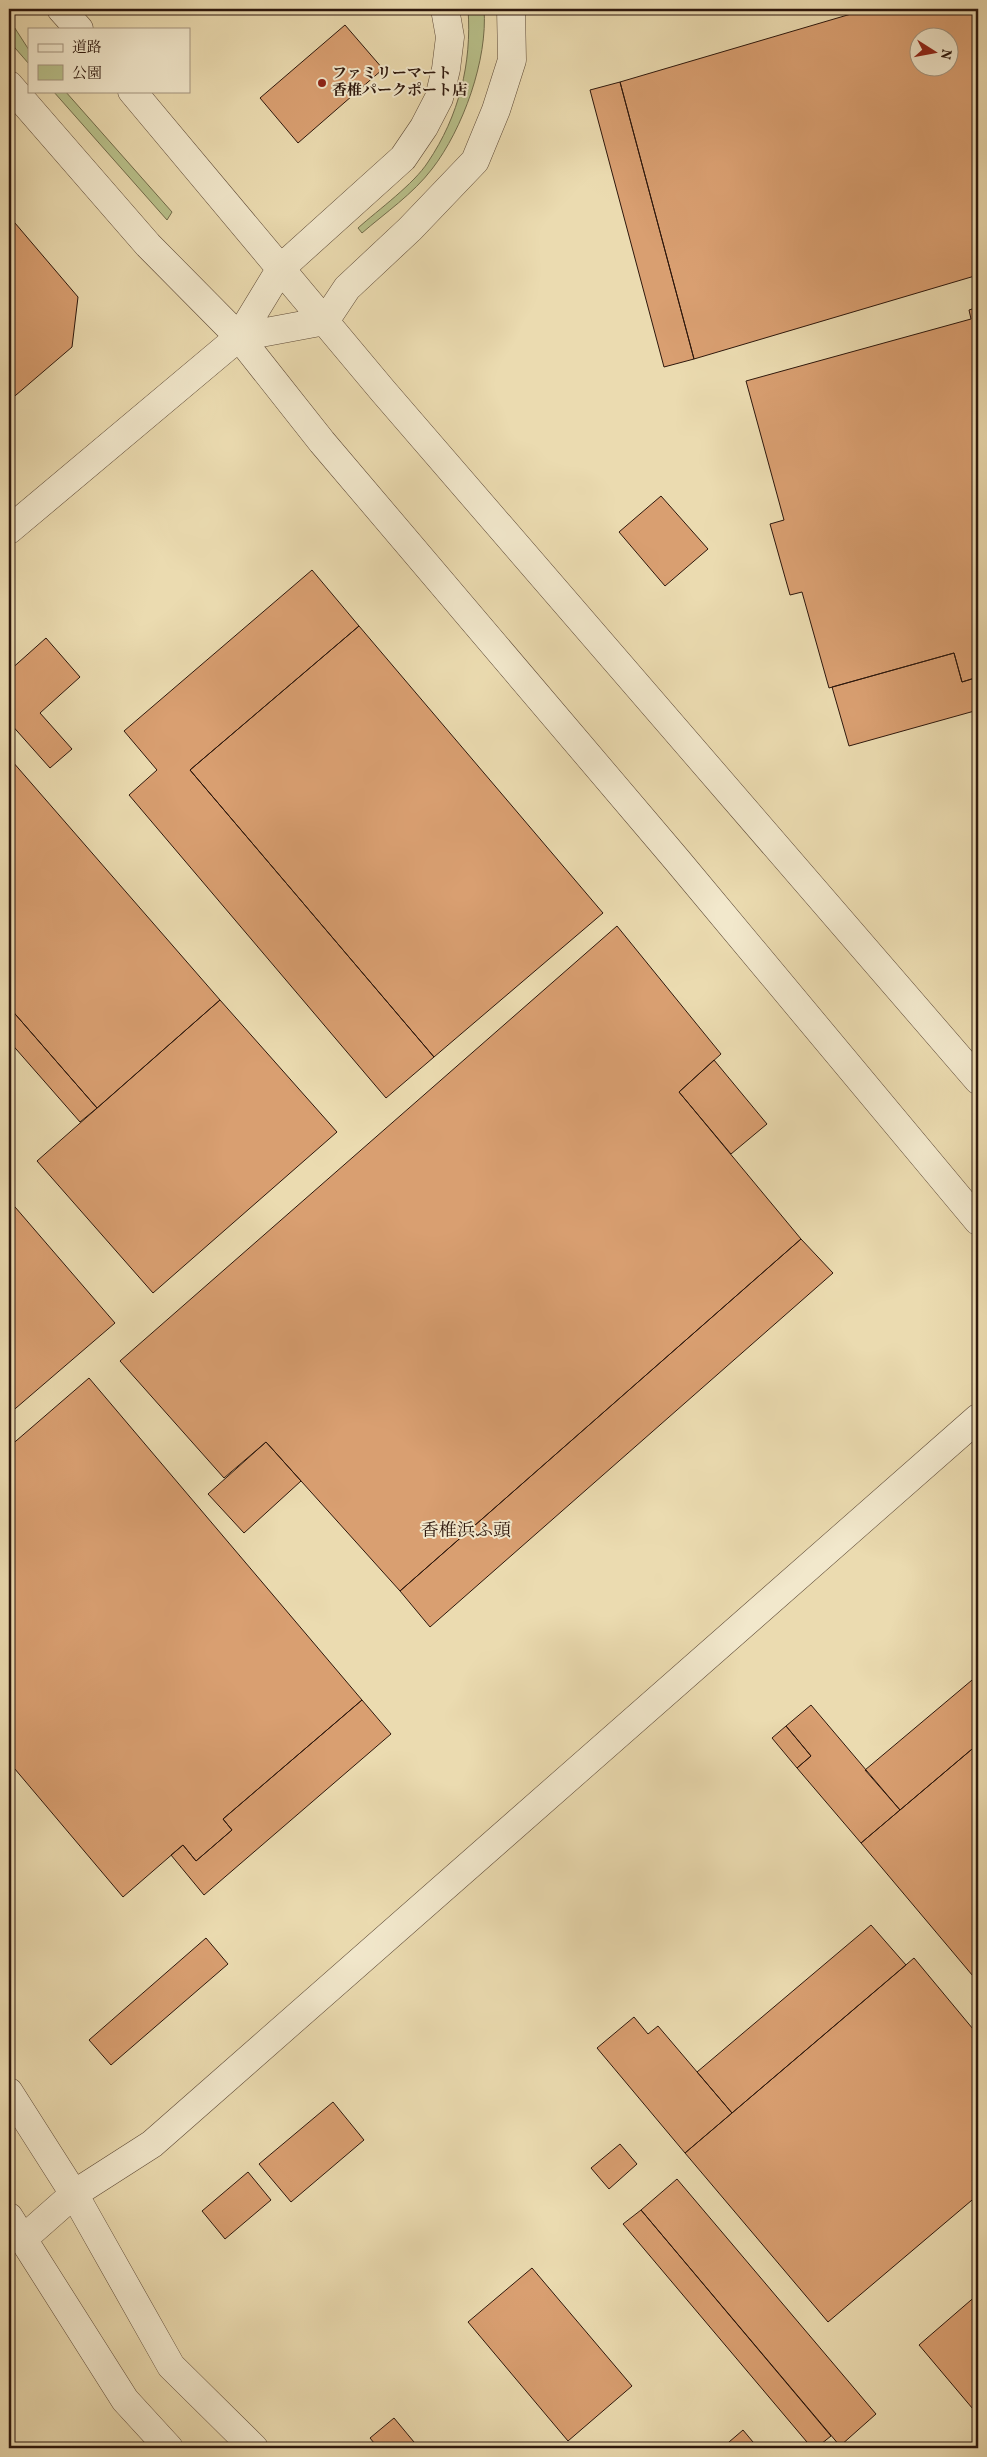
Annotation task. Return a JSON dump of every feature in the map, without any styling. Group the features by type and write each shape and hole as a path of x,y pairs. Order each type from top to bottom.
{"street":[{"path":"61,9 78,28"},
{"path":"9,530 239,337 281,268 403,158 424,127 439,98 446,69 450,37 445,9"},
{"path":"239,337 325,321 347,288 410,229 475,161 496,110 512,60 511,9"},
{"path":"9,85 148,245 239,337 322,442 671,852 978,1221"},
{"path":"133,92 325,321 978,1080"},
{"path":"169,2448 124,2400 16,2228 74,2194 152,2144 978,1418"},
{"path":"9,2092 74,2194 171,2366 254,2448"}],"green space":[{"path":"468,9 484,9 482,49 471,93 454,134 443,153 424,178 408,195 362,233 358,228 405,188 422,170 448,126 461,89 465,69 469,29"},
{"path":"9,19 28,48 28,63 9,41"},
{"path":"54,92 66,92 172,212 167,220"}],"building":[{"path":"868,9 978,9 978,275 694,359 620,82"},
{"name":"ファミリーマート 香椎パークポート店","path":"345,25 383,69 298,143 260,98"},
{"path":"620,82 694,359 664,367 590,90"},
{"path":"9,216 78,297 72,347 9,401"},
{"path":"978,307 978,677 962,682 954,653 829,688 802,592 790,595 770,524 784,520 746,381 971,319 969,310"},
{"path":"661,496 708,549 665,586 619,532"},
{"path":"312,570 359,626 190,770 434,1057 386,1098 129,795 157,770 124,731"},
{"path":"359,626 603,913 434,1057 190,770"},
{"path":"46,638 80,677 40,713 72,749 50,768 9,722 9,671"},
{"path":"954,653 962,682 978,677 978,710 849,746 832,687"},
{"path":"12,761 220,1000 97,1108 9,1007 9,764"},
{"path":"617,926 721,1054 679,1092 801,1239 400,1591 266,1442 224,1478 120,1361"},
{"path":"220,1000 337,1132 153,1293 37,1161"},
{"path":"9,1007 97,1108 80,1122 9,1041"},
{"path":"714,1060 767,1124 731,1154 679,1092"},
{"path":"9,1200 115,1323 9,1414"},
{"path":"801,1239 833,1273 430,1627 400,1591"},
{"path":"89,1378 362,1700 223,1819 232,1830 196,1861 183,1845 123,1897 9,1762 9,1447"},
{"path":"266,1442 301,1481 244,1533 208,1494"},
{"path":"978,1675 978,1744 900,1810 865,1770"},
{"path":"362,1700 391,1734 204,1895 171,1855 183,1845 196,1861 232,1830 223,1819"},
{"path":"811,1705 900,1810 861,1843 797,1768 811,1756 786,1726"},
{"path":"786,1726 811,1756 797,1768 772,1738"},
{"path":"978,1744 978,1982 861,1843"},
{"path":"871,1925 906,1965 732,2113 697,2072"},
{"path":"206,1938 228,1964 111,2065 89,2040"},
{"path":"914,1958 978,2035 978,2195 828,2322 685,2153"},
{"path":"634,2017 648,2034 658,2026 732,2113 685,2153 597,2048"},
{"path":"333,2102 364,2140 291,2202 259,2164"},
{"path":"620,2144 637,2164 609,2189 591,2168"},
{"path":"248,2172 271,2200 225,2239 202,2211"},
{"path":"677,2179 876,2414 840,2446 641,2210"},
{"path":"641,2210 831,2436 816,2448 812,2448 623,2224"},
{"path":"532,2268 632,2386 568,2441 468,2322"},
{"path":"978,2294 978,2415 919,2345"},
{"path":"394,2418 419,2448 378,2448 370,2438"},
{"path":"743,2430 758,2448 722,2448"}],"place":[{"name":"ファミリーマート 香椎パークポート店","path":"322,83"}],"district":[{"name":"香椎浜ふ頭","path":"466,1531"}]}
